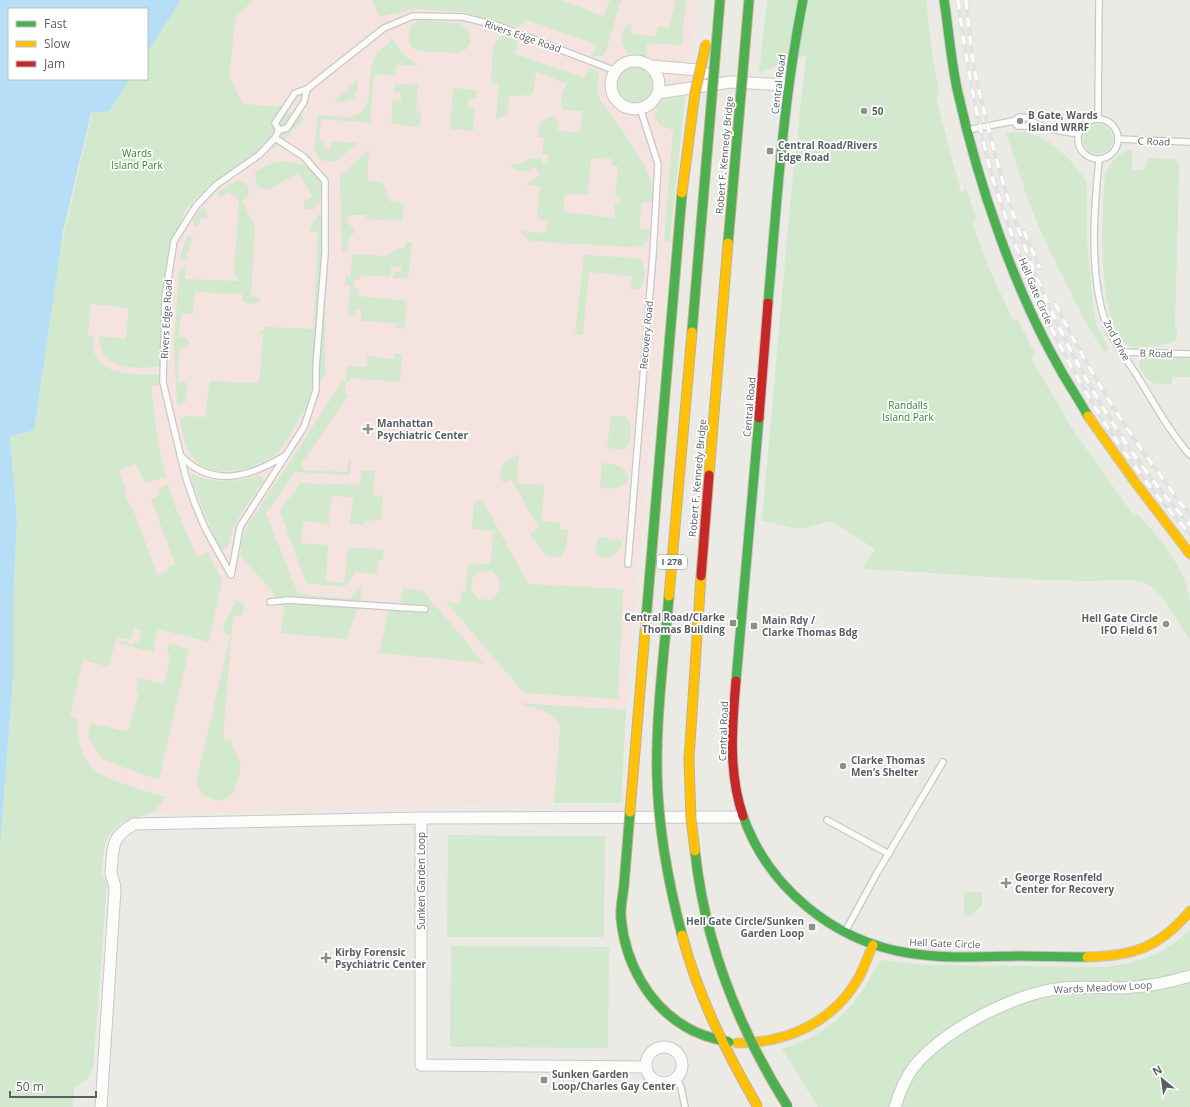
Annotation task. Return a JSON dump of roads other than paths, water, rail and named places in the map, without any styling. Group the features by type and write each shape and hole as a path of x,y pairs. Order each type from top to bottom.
{"main road":[{"path":"716,0 695,93 681,204 621,917 623,938 628,957 640,984 668,1015 686,1027 715,1039 737,1043 759,1043 779,1039 799,1032 818,1022 838,1005 852,989 861,973 873,945"},
{"name":"Robert F. Kennedy Bridge","path":"720,0 661,692 657,771 665,857 672,895 687,956 706,1007 719,1036 758,1107"},
{"name":"Robert F. Kennedy Bridge","path":"749,0 703,536 690,741 690,809 702,904 718,967 745,1032 761,1064 788,1107"},
{"name":"Central Road","path":"742,817 734,777 732,732 788,84 803,0"},
{"name":"Hell Gate Circle","path":"944,0 951,53 968,130 984,188 1006,251 1030,309 1059,368 1105,441 1190,554"},
{"name":"Hell Gate Circle","path":"742,817 764,860 788,891 816,914 846,932 873,945 908,954 942,956 1119,955 1153,945 1174,930 1190,911"}],"street":[{"path":"651,66 660,81 658,93 652,103 640,108 628,108 615,99 611,84 616,70 623,64 631,61 639,60 651,66 698,70 730,82"},
{"path":"658,93 730,82 788,84"},
{"name":"Sunken Garden Loop","path":"646,1066 421,1065 421,818 742,817"},
{"path":"101,1107 115,889 114,880 111,873 114,843 122,831 134,824 150,823 421,818"},
{"name":"Wards Meadow Loop","path":"894,1107 903,1084 912,1070 931,1050 955,1032 1005,1004 1019,998 1048,990 1064,988 1137,986 1190,976"},
{"path":"664,1047 669,1048 677,1054 681,1064 680,1075 677,1079 666,1083 650,1077 646,1066 647,1056 653,1049 664,1047"}],"lane":[{"path":"1098,119 1099,0"},
{"name":"Rivers Edge Road","path":"279,130 275,123 295,93 307,89 384,28 413,16 463,17 499,26 616,70"},
{"name":"Rivers Edge Road","path":"279,130 288,128 304,102 307,89"},
{"name":"Recovery Road","path":"628,564 653,254 658,164 640,108"},
{"path":"968,130 1013,121 1019,117 1029,118 1031,123"},
{"path":"1098,119 1111,124 1116,129 1118,139 1116,150 1111,155 1099,160 1087,157 1078,147 1078,134 1084,124 1098,119"},
{"path":"1013,121 1018,126 1027,126 1031,123 1078,134"},
{"name":"Rivers Edge Road","path":"279,130 275,138 259,155 216,186 196,206 174,241 165,298 163,382 180,455 186,478 205,528 231,576 240,527 286,455"},
{"path":"180,455 190,466 203,473 224,476 251,473 267,467 286,455 304,427 316,390 317,354 325,253 325,181 304,158 275,138"},
{"name":"C Road","path":"1118,139 1190,142"},
{"name":"2nd Drive","path":"1099,160 1095,198 1098,280 1101,305 1106,323 1122,352 1171,430 1190,455"},
{"name":"B Road","path":"1122,352 1190,354"},
{"path":"270,602 288,600 425,609"},
{"path":"846,932 889,854 943,762"},
{"path":"827,820 889,854"},
{"path":"677,1079 681,1087 685,1107"}],"water":[{"path":"0,0 181,0 148,51 148,8 8,8 8,80 129,80 109,111 91,113 63,232 34,430 10,436 17,522 13,603 13,678 0,849"}],"railway":[{"path":"958,0 971,85 993,181 1022,261 1040,303 1060,345 1106,425 1132,463 1190,534"},
{"path":"966,0 969,33 983,108 1001,177 1019,231 1040,284 1063,336 1090,386 1120,435 1154,481 1190,525"},
{"path":"1024,231 1040,268"},
{"path":"1055,303 1088,366 1112,406 1138,445 1190,515"}],"place":[{"name":"50","path":"864,111"},
{"name":"B Gate, Wards Island WRRF","path":"1020,121"},
{"name":"Central Road/Rivers Edge Road","path":"770,151"},
{"name":"Manhattan Psychiatric Center","path":"368,429"},
{"name":"Central Road/Clarke Thomas Building","path":"733,623"},
{"name":"Hell Gate Circle IFO Field 61","path":"1166,624"},
{"name":"Main Rdy / Clarke Thomas Bdg","path":"754,626"},
{"name":"Clarke Thomas Men’s Shelter","path":"843,766"},
{"name":"George Rosenfeld Center for Recovery","path":"1006,883"},
{"name":"Hell Gate Circle/Sunken Garden Loop","path":"812,927"},
{"name":"Kirby Forensic Psychiatric Center","path":"326,958"},
{"name":"Sunken Garden Loop/Charles Gay Center","path":"544,1080"}],"park label":[{"name":"Wards Island Park","path":"137,158"},
{"name":"Randalls Island Park","path":"908,410"}]}
